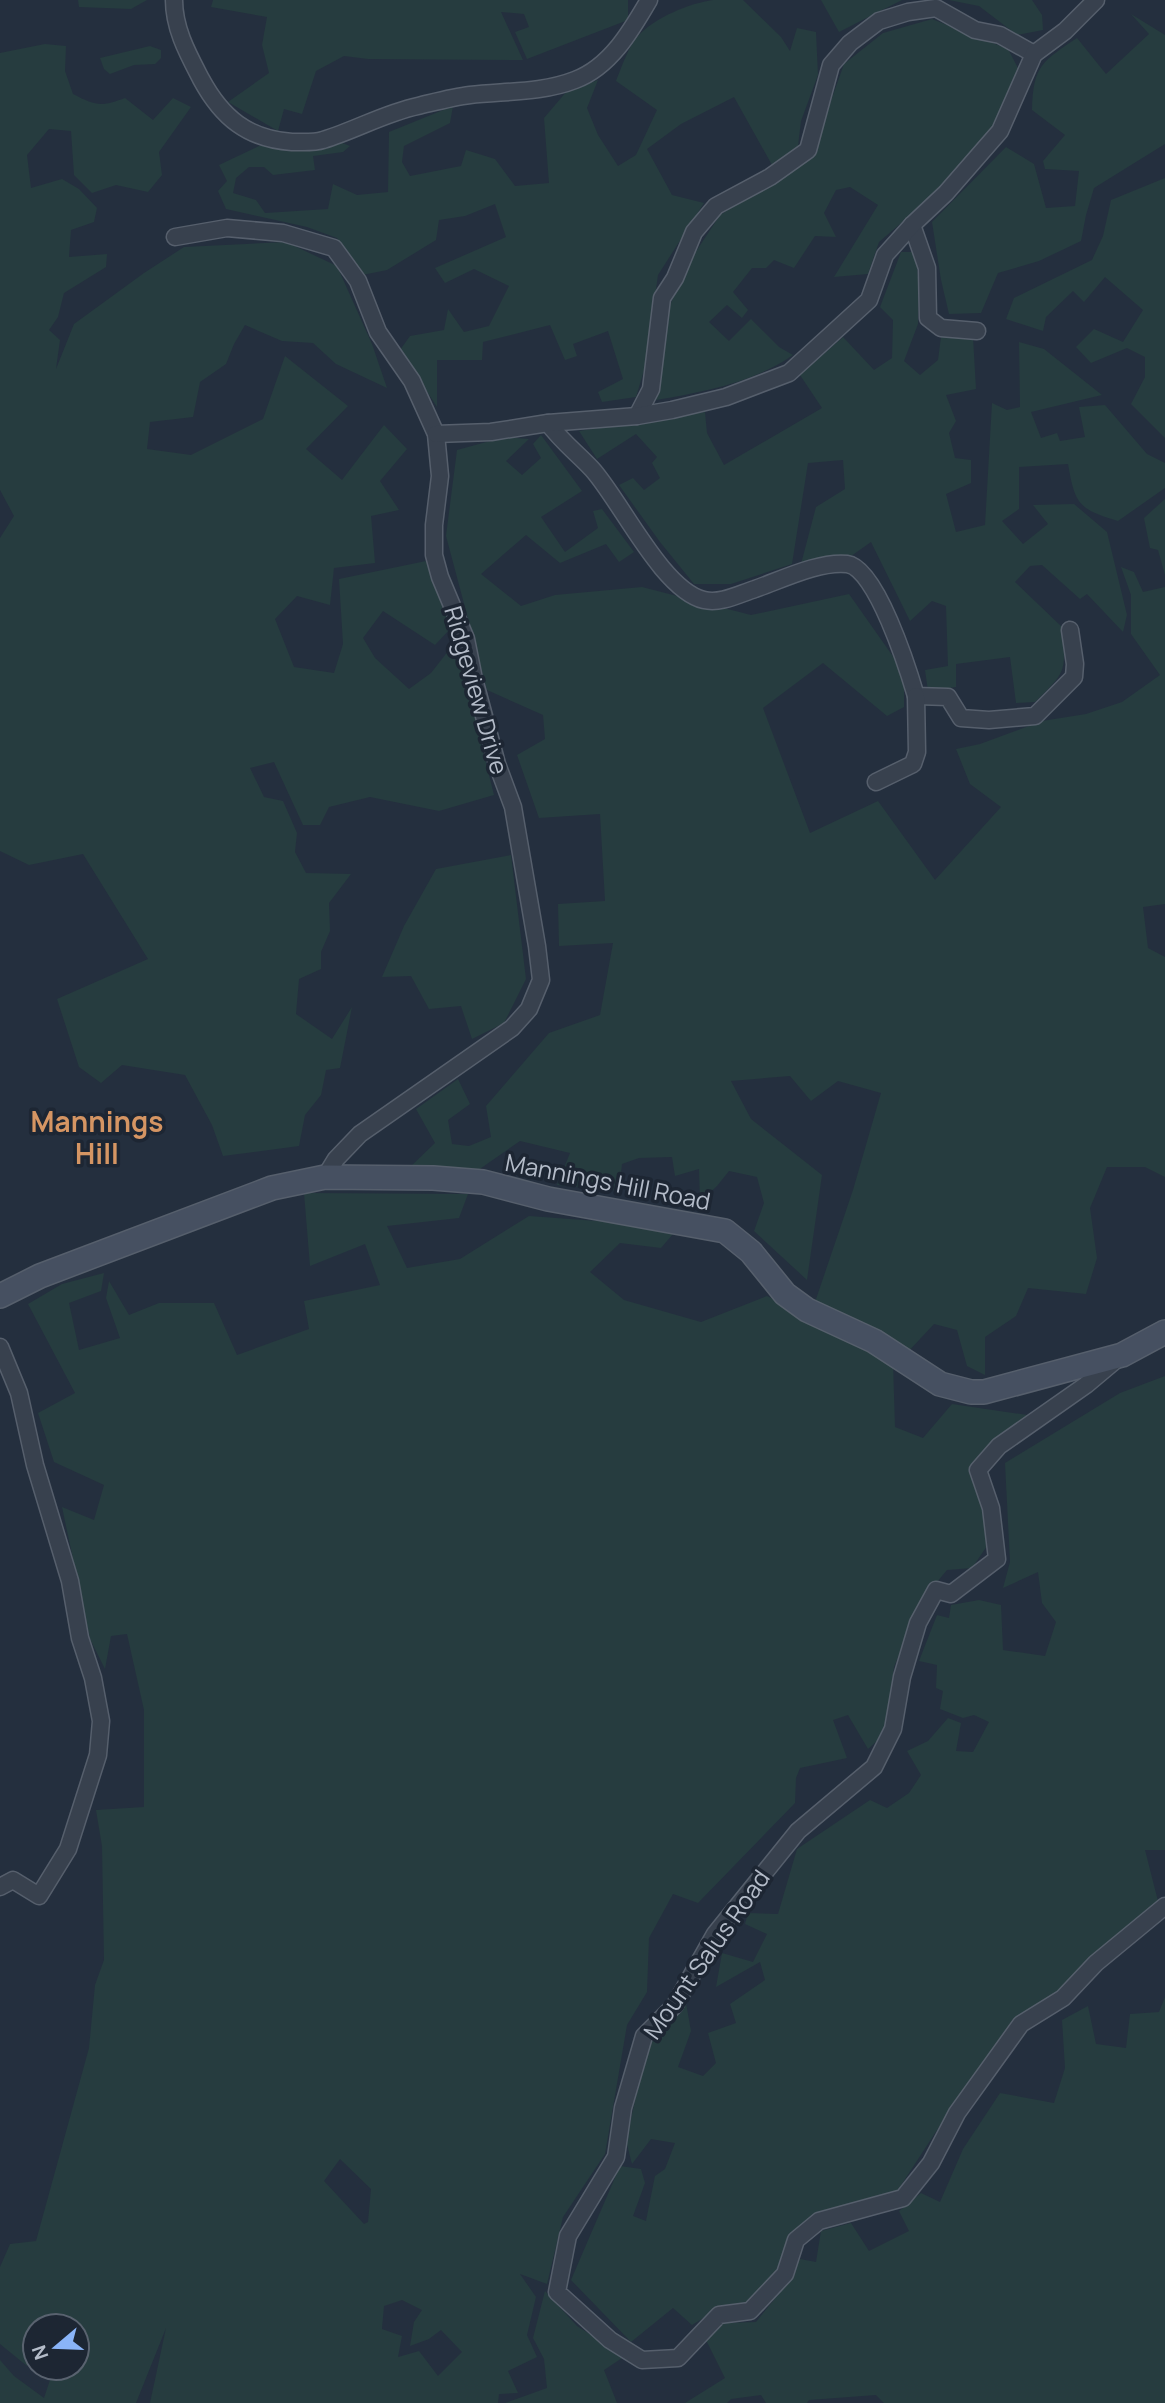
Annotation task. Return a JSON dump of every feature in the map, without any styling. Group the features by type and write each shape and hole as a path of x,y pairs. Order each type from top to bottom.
{"main road":[{"name":"Mannings Hill Road","path":"0,1296 40,1276 272,1188 325,1177 433,1178 483,1182 548,1199 725,1231 751,1252 785,1294 807,1310 874,1341 940,1384 971,1392 984,1392 1122,1355 1165,1332"}],"street":[{"path":"174,0 180,36 216,104 228,117 259,137 299,142 320,141 398,111 432,103 468,95 532,90 575,80 610,56 630,33 649,0"},
{"path":"436,434 491,432 672,410 726,397 789,373 869,300 885,255 946,193 1000,131 1034,54 1065,31 1096,0"},
{"path":"637,416 651,388 662,298 675,278 694,232 716,206 770,177 808,150 831,65 850,43 879,21 908,12 936,8 975,30 1000,35 1034,54"},
{"path":"912,225 927,268 928,318 941,328 977,331"},
{"name":"Ridgeview Drive","path":"175,237 227,228 284,233 334,248 358,281 378,332 412,381 436,434 440,476 434,555 440,577 466,639 497,764 513,807 541,980 529,1009 512,1028 360,1134 336,1158 325,1177"},
{"path":"548,423 561,440 592,470 664,571 681,588 703,600 721,600 823,566 849,564 863,572 876,591 901,649 916,696 918,752 913,764 876,782"},
{"path":"916,696 948,697 961,718 989,720 1035,716 1074,677 1070,630"},
{"path":"0,1347 19,1393 35,1465 69,1580 80,1638 93,1678 101,1721 98,1755 68,1849 51,1880 39,1896 13,1880 0,1887"},
{"name":"Mount Salus Road","path":"1122,1355 1076,1393 999,1446 978,1470 992,1508 997,1559 951,1594 936,1590 918,1623 902,1677 893,1729 874,1767 798,1831 715,1934 675,2005 644,2036 623,2108 616,2157 568,2236 557,2292 610,2340 642,2360 678,2358 719,2315 750,2311 785,2274 796,2240 819,2221 903,2198 931,2163 957,2113 1021,2024 1063,1997 1096,1962 1165,1906"}],"green space":[{"path":"78,0 147,0 131,9 79,7"},
{"path":"213,0 628,0 628,20 527,59 515,32 529,27 524,14 501,12 523,60 368,59 344,56 316,71 302,114 284,109 278,131 228,102 269,73 262,45 267,17 211,7"},
{"path":"713,0 743,0 781,37 790,51 797,28 816,32 818,75 801,121 798,146 772,165 734,97 681,124 647,149 672,195 704,203 658,275 645,367 636,397 602,402 598,392 623,379 608,331 573,344 577,356 565,360 550,325 483,342 482,360 437,360 437,407 400,350 410,336 444,330 448,309 464,332 489,326 509,286 474,269 445,283 435,268 506,237 495,204 465,216 439,220 436,240 387,270 362,275 337,238 307,227 226,209 218,191 227,181 219,165 259,146 340,142 350,146 343,152 313,156 315,170 273,175 264,167 249,167 236,178 233,193 256,200 265,213 328,209 333,184 357,195 388,192 389,132 453,106 450,123 404,146 402,162 410,176 461,166 466,150 495,159 515,186 549,183 544,118 567,91 598,80 587,108 598,135 618,166 636,155 657,110 616,81 631,45 645,29 663,17"},
{"path":"821,0 902,0 839,32"},
{"path":"949,0 1032,0 1042,15 1043,30 1017,35 979,6"},
{"path":"1131,14 1165,35 1165,144 1094,188 1081,241 1039,261 998,273 981,313 949,314 932,222 1006,147 1034,164 1046,208 1075,206 1079,171 1045,169 1043,161 1065,135 1032,110 1035,83 1048,59 1077,38 1106,74 1149,34"},
{"path":"932,19 1008,49 1019,70 992,131 942,188 879,242 868,274 834,277 878,205 850,187 836,190 824,213 836,237 815,236 794,268 774,260 766,268 752,268 733,292 748,310 742,318 727,305 709,322 729,341 751,319 779,347 793,355 778,365 744,379 709,390 656,400 668,309 695,253 720,215 811,157 844,64 883,33"},
{"path":"45,44 66,46 65,71 73,94 87,101 104,104 125,98 153,120 173,98 191,107 159,152 162,175 148,192 116,185 92,193 74,175 71,131 49,129 27,155 31,188 62,179 79,189 97,208 94,222 71,230 69,257 107,254 106,267 64,293 58,317 49,330 60,340 56,369 74,324 184,247 286,242 337,266 372,344 387,388 336,364 313,343 282,341 245,325 226,364 200,382 193,417 150,422 147,449 191,455 263,419 285,356 348,406 306,449 342,480 384,425 407,449 380,481 399,510 371,516 375,563 334,568 330,605 297,596 275,619 294,667 334,673 343,644 339,579 426,561 452,627 435,645 383,611 363,638 375,658 409,689 431,673 456,641 494,795 439,811 370,797 329,807 320,825 303,825 274,762 250,768 264,797 283,801 297,833 295,852 306,873 351,874 329,903 330,931 321,952 321,969 299,979 296,1014 332,1039 352,1007 340,1068 326,1070 321,1095 305,1115 299,1146 223,1156 212,1125 185,1075 122,1065 101,1083 79,1067 57,999 148,959 83,854 29,865 0,851 0,538 14,516 0,490 0,53"},
{"path":"150,46 161,50 161,58 155,64 134,65 110,74 104,69 100,58"},
{"path":"1165,178 1165,438 1131,404 1145,377 1145,357 1127,348 1091,363 1076,347 1094,329 1123,342 1143,310 1105,277 1084,302 1073,291 1046,317 1043,331 1006,319 1014,298 1092,260 1103,236 1111,200"},
{"path":"901,252 916,252 919,289 918,324 904,361 920,375 938,360 941,337 973,337 976,389 946,395 956,421 949,433 955,458 971,460 971,483 946,494 956,532 985,525 992,403 1007,410 1020,407 1019,342 1044,349 1102,395 1031,412 1041,438 1057,433 1060,441 1085,437 1079,407 1105,405 1147,454 1165,463 1165,488 1118,521 1094,513 1081,503 1073,488 1068,464 1019,467 1019,509 1002,521 1023,544 1048,524 1033,505 1074,504 1107,532 1127,615 1123,632 1087,594 1080,599 1042,565 1030,566 1015,582 1062,627 1064,653 1059,677 1035,702 1016,703 1010,657 956,664 956,687 928,691 925,670 948,666 946,606 932,601 910,621 871,542 847,559 801,564 816,507 845,489 843,460 808,463 792,564 731,584 694,584 619,485 633,478 644,490 660,478 652,463 657,457 636,434 597,459 579,431 705,412 707,433 724,465 822,408 800,375 843,337 874,370 892,358 893,320 880,307"},
{"path":"541,435 582,491 541,517 565,552 598,528 593,511 602,509 634,552 619,562 606,544 560,563 526,535 481,574 521,606 555,595 642,587 751,615 849,594 904,672 904,707 887,716 823,663 763,708 810,833 878,801 935,880 1001,807 970,784 956,749 980,744 1042,721 1086,714 1122,702 1160,675 1131,634 1131,595 1121,567 1134,572 1143,592 1165,587 1165,904 1143,907 1148,948 1165,957 1165,1177 1145,1167 1107,1167 1090,1208 1097,1258 1086,1294 1028,1288 1016,1316 985,1337 985,1375 967,1366 957,1330 934,1324 905,1355 813,1308 853,1190 881,1093 838,1081 811,1101 790,1076 731,1081 751,1119 822,1175 807,1280 754,1231 764,1203 757,1177 729,1171 700,1202 699,1169 675,1176 672,1157 639,1158 622,1164 619,1191 557,1185 570,1153 520,1141 474,1173 409,1168 435,1143 416,1109 458,1079 470,1104 448,1120 452,1144 469,1146 491,1137 486,1106 549,1033 600,1015 613,943 559,946 558,904 605,901 600,814 539,818 517,755 545,739 543,715 487,690 446,536 457,450 505,437 529,439 506,461 522,475 541,458 533,444"},
{"path":"1165,499 1165,575 1158,550 1150,548 1144,518"},
{"path":"511,855 526,979 504,1023 472,1039 461,1006 429,1009 411,976 382,977 404,926 436,869"},
{"path":"304,1193 468,1194 459,1218 387,1226 407,1268 460,1259 529,1216 679,1227 661,1248 620,1243 590,1272 624,1300 701,1322 767,1296 881,1350 893,1362 895,1427 923,1438 952,1404 1034,1416 979,1470 987,1546 972,1568 947,1570 921,1601 894,1667 886,1733 868,1749 848,1715 833,1720 847,1758 800,1768 796,1778 795,1803 698,1903 673,1894 649,1938 647,1992 627,2025 605,2154 563,2217 547,2284 520,2274 536,2297 527,2335 537,2357 508,2371 518,2393 499,2394 498,2403 150,2403 166,2328 136,2403 0,2403 0,2360 14,2376 44,2398 49,2382 91,2382 91,2312 21,2312 21,2361 0,2344 0,2267 10,2244 36,2241 89,2048 95,1985 104,1960 102,1846 96,1810 144,1807 144,1710 127,1634 111,1636 105,1669 90,1639 62,1507 94,1520 104,1485 54,1462 38,1413 75,1393 28,1304 62,1284 104,1273 101,1291 69,1303 79,1350 120,1338 106,1298 109,1281 129,1315 159,1303 214,1303 237,1355 309,1329 304,1301 380,1285 365,1244 310,1266","holes":["340,2159 371,2189 368,2222 364,2224 324,2181","402,2300 422,2310 414,2322 410,2346 429,2339 441,2330 462,2352 438,2376 419,2351 398,2357 402,2336 382,2329 384,2306"]},
{"path":"1165,1376 1165,1850 1145,1850 1158,1901 1056,1995 1017,2020 965,2087 896,2193 811,2218 779,2272 745,2304 715,2311 692,2325 673,2308 631,2342 571,2280 620,2166 641,2169 645,2183 633,2216 646,2221 655,2176 665,2169 675,2143 651,2139 632,2164 626,2141 647,2047 686,2003 691,2031 678,2067 703,2076 716,2063 708,2033 736,2023 730,2004 765,1980 760,1962 716,1987 722,1953 753,1962 767,1934 745,1924 748,1913 778,1914 797,1849 870,1800 887,1808 909,1793 921,1775 907,1751 928,1741 948,1718 961,1723 956,1751 973,1752 989,1722 974,1715 963,1718 940,1709 943,1691 936,1688 937,1665 919,1661 937,1615 949,1618 951,1605 979,1600 1001,1605 1003,1650 1045,1656 1056,1622 1042,1603 1038,1572 1003,1588 1010,1562 1005,1463 1120,1393"},
{"path":"1165,1997 1165,2403 884,2403 876,2395 809,2400 807,2403 766,2403 761,2395 731,2399 727,2403 685,2403 725,2378 707,2342 697,2341 722,2323 756,2322 790,2280 800,2259 816,2262 821,2231 851,2223 869,2251 909,2231 899,2211 921,2193 940,2202 963,2149 1000,2093 1054,2103 1065,2068 1062,2020 1088,2006 1096,2044 1126,2048 1130,2014 1159,2012"},
{"path":"545,2291 577,2326 625,2356 604,2370 617,2403 505,2403 547,2388 544,2359 533,2338"}],"district":[{"name":"Mannings Hill","path":"97,1137"}]}
